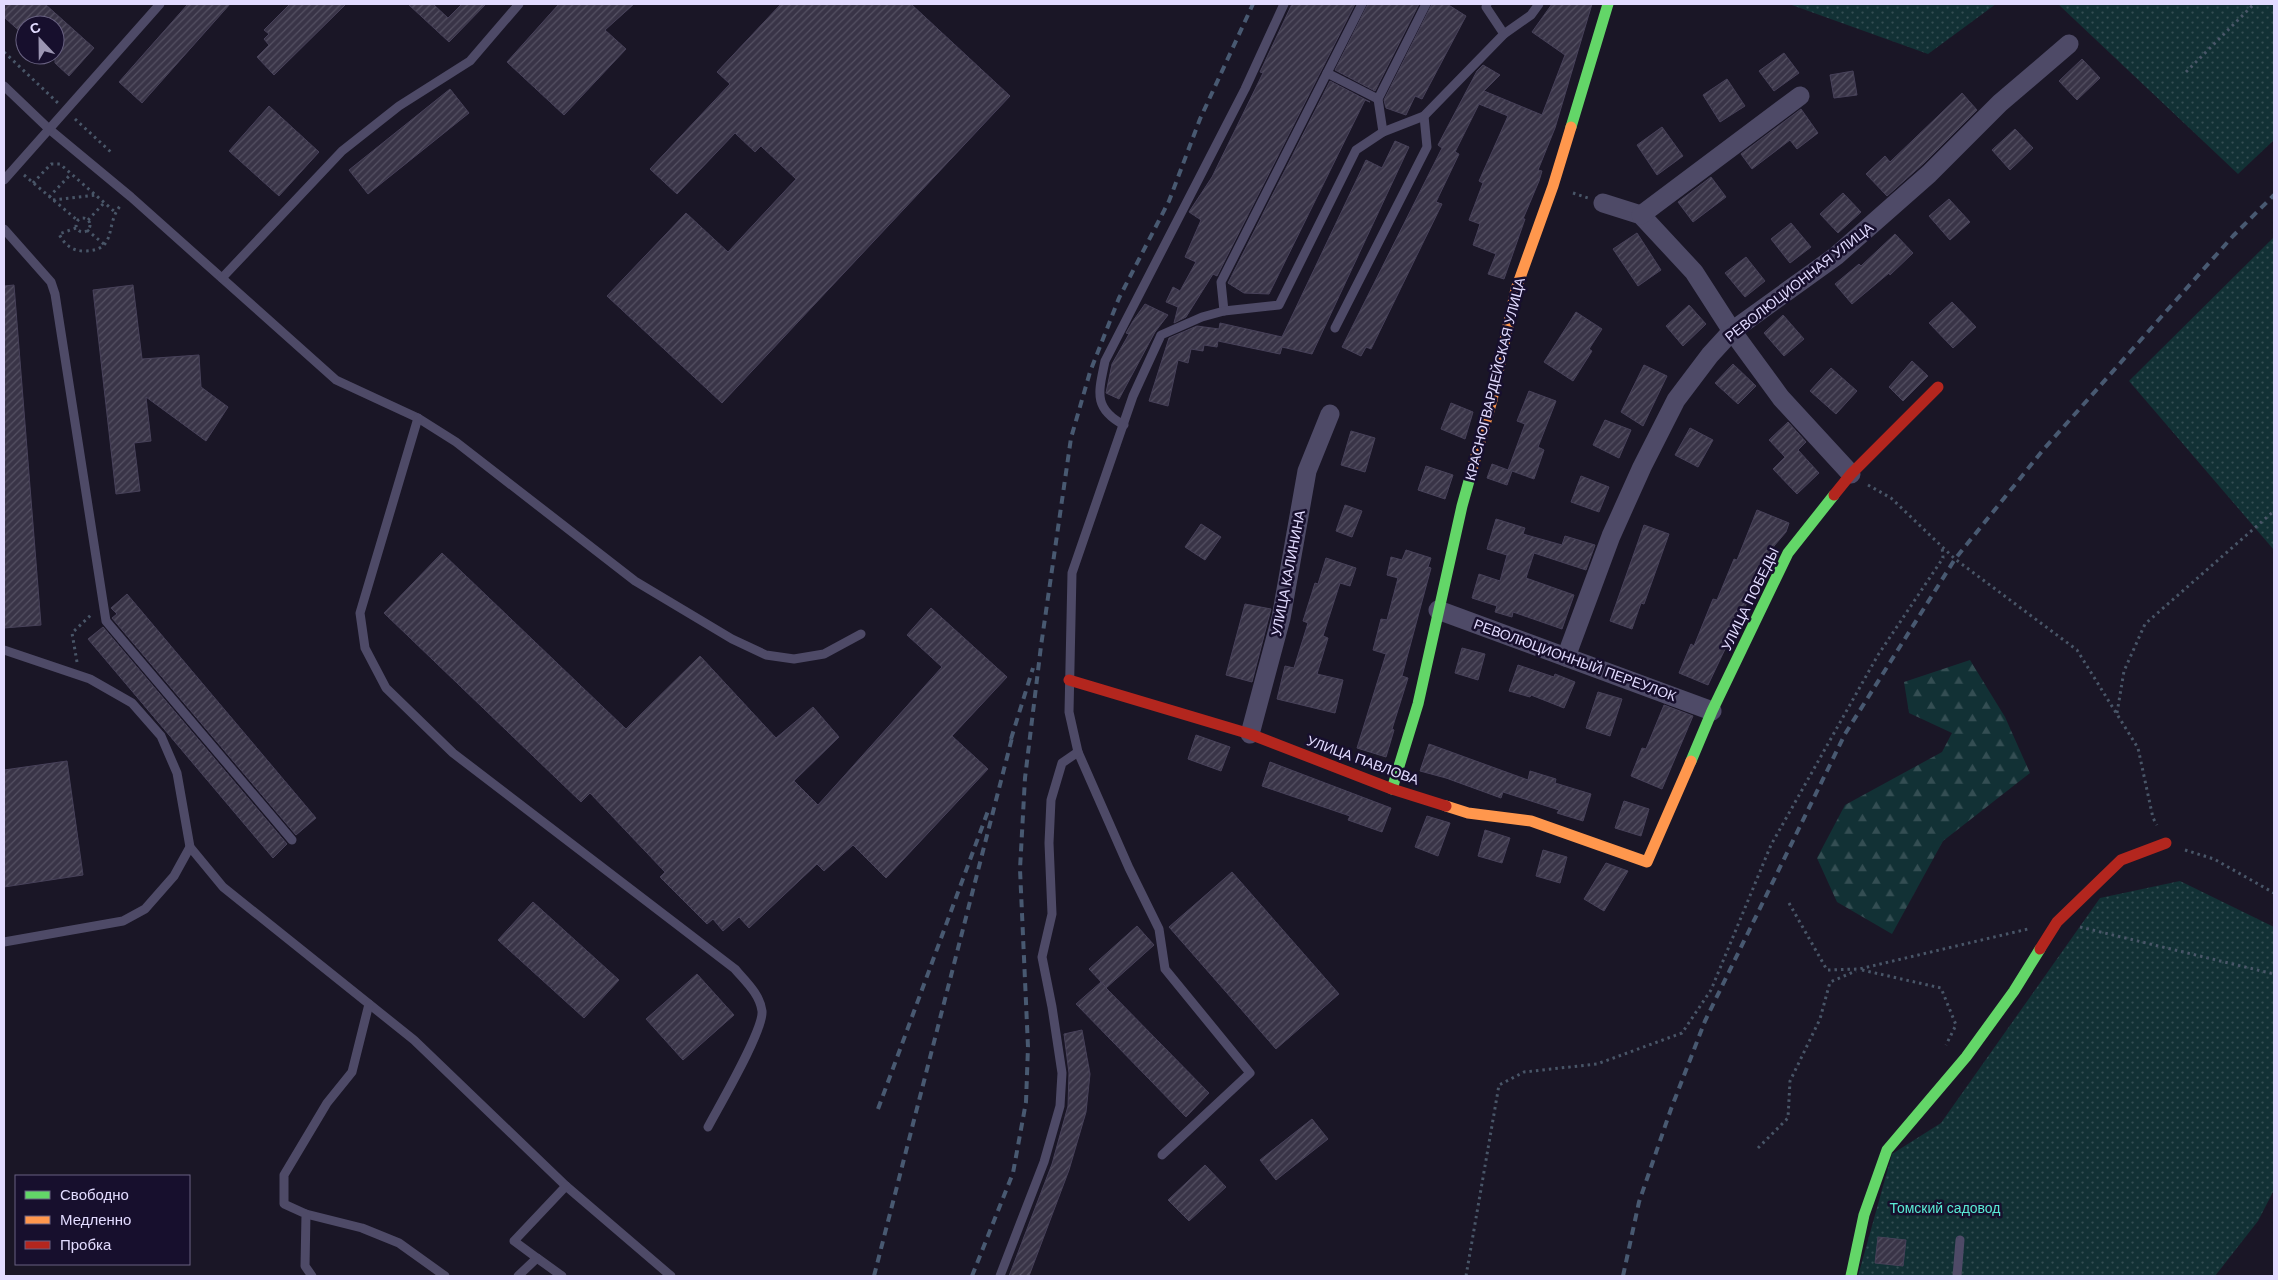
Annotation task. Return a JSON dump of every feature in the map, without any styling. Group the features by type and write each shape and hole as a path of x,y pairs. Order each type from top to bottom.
{"street":[{"name":"КРАСНОГВАРДЕЙСКАЯ УЛИЦА","path":"1392,789 1418,704 1462,506 1492,400 1516,289 1553,186 1608,4"},
{"name":"РЕВОЛЮЦИОННАЯ УЛИЦА","path":"1566,657 1611,536 1646,459 1676,400 1710,355 1732,331 1836,256 1929,174 2000,102 2069,44"},
{"path":"1642,215 1800,96"},
{"path":"1603,203 1642,215 1694,272 1732,331 1782,398 1851,474"},
{"name":"УЛИЦА ПОБЕДЫ","path":"1647,862 1712,711 1788,552 1851,474 1938,387"},
{"name":"УЛИЦА КАЛИНИНА","path":"1250,734 1281,618 1307,471 1330,414"},
{"name":"РЕВОЛЮЦИОННЫЙ ПЕРЕУЛОК","path":"1438,610 1712,711"},
{"name":"УЛИЦА ПАВЛОВА","path":"1069,680 1250,734 1392,789 1468,813 1532,821 1647,862"},
{"path":"1851,1276 1864,1215 1887,1150 1966,1057 2014,991 2057,922 2121,860 2166,843"}],"lane":[{"path":"4,180 160,4"},
{"path":"222,278 342,152 399,106 470,61 519,4"},
{"path":"1124,425 1110,418 1098,398 1105,361 1245,89 1284,4"},
{"path":"1224,311 1221,282 1362,4"},
{"path":"1383,132 1378,99 1426,4"},
{"path":"1487,4 1486,7 1504,34"},
{"path":"1162,1155 1250,1073 1165,969 1159,928 1129,868 1078,752 1069,712 1072,573 1133,396 1161,335 1202,317 1224,311 1279,304 1356,150 1383,132 1424,116 1504,34 1531,15 1539,4"},
{"path":"1328,73 1378,99"},
{"path":"4,86 49,129 130,196 336,380 418,418 456,442 635,581 732,640 766,655 794,659 824,654 861,634"},
{"path":"1336,328 1427,147 1424,116"},
{"path":"4,229 51,282 55,294 106,621 292,840"},
{"path":"418,418 360,613 365,648 386,688 453,753 735,969 754,992 762,1011 755,1037 708,1127"},
{"path":"4,650 90,679 132,704 161,736 177,773 190,847 223,887 414,1040 566,1186 671,1276"},
{"path":"1000,1276 1044,1162 1060,1106 1062,1074 1042,957 1052,914 1049,843 1051,800 1062,763 1078,752"},
{"path":"4,942 123,921 145,909 174,876 190,847"},
{"path":"369,1004 352,1072 327,1103 284,1175 284,1204 306,1214 362,1228 400,1243 445,1276"},
{"path":"562,1276 514,1241 566,1186"},
{"path":"306,1214 305,1266 312,1276"},
{"path":"1956,1276 1960,1240"},
{"path":"518,1276 537,1258"}],"path":[{"path":"2186,72 2254,4"},
{"path":"33,184 51,164 60,164 115,212"},
{"path":"15,167 77,220"},
{"path":"51,199 71,174"},
{"path":"1553,186 1603,203"},
{"path":"51,199 97,195"},
{"path":"76,228 59,234 64,243 80,251 89,251 105,245 110,238 111,221 115,212 130,196"},
{"path":"88,220 105,202"},
{"path":"77,220 82,218 88,220"},
{"path":"76,228 77,220"},
{"path":"88,220 90,226 88,230"},
{"path":"76,228 82,232 88,230"},
{"path":"88,230 105,245"},
{"path":"1851,474 1891,498 1955,559 2077,650 2138,748 2153,818 2166,843 2214,859 2274,893"},
{"path":"2116,714 2124,671 2145,624 2274,511"},
{"path":"1466,1276 1499,1085 1524,1072 1597,1064 1682,1033 1710,990 1771,845 1878,655 1943,558 1942,546"},
{"path":"79,675 72,634 103,600"},
{"path":"1789,903 1827,970 1859,969 1940,988 1956,1025 1943,1050"},
{"path":"2057,922 2274,974"},
{"path":"1758,1148 1788,1118 1790,1081 1820,1019 1830,982 1859,969 2029,928"}],"green space":[{"path":"1789,4 1996,4 1928,54"},
{"path":"2058,4 2274,4 2274,140 2238,174"},
{"path":"2274,237 2274,550 2129,381"},
{"path":"1970,660 2005,717 2030,773 1943,841 1892,934 1837,902 1817,858 1845,805 1942,752 1952,733 1909,713 1904,682"},
{"name":"Томский садовод","path":"2180,881 2274,927 2274,1190 2258,1221 2215,1276 1858,1276 1892,1154 1941,1123 2100,898"}],"building":[{"path":"4,4 45,4 57,15 15,15 15,27 4,17"},
{"path":"188,4 230,4 142,103 119,82"},
{"path":"290,4 346,4 274,75 257,57 269,45 264,39 269,34 264,30"},
{"path":"408,4 433,4 448,18 462,4 486,4 449,42"},
{"path":"559,4 634,4 605,30 626,49 564,115 507,62"},
{"path":"781,4 911,4 1010,96 722,403 607,296 686,213 728,252 796,179 761,146 755,152 735,133 677,194 650,169 730,84 717,72"},
{"path":"1292,4 1355,4 1217,276 1213,274 1186,317 1174,323 1178,307 1166,302 1173,287 1180,291 1196,262 1185,257 1201,220 1189,212 1212,177 1263,73 1260,72"},
{"path":"1368,4 1419,4 1375,91 1335,70"},
{"path":"1432,4 1447,4 1466,16 1422,99 1415,96 1406,115 1386,108 1384,100"},
{"path":"1552,4 1592,4 1555,128 1538,170 1542,171 1539,181 1523,219 1525,219 1504,279 1488,274 1496,254 1473,245 1480,224 1469,220 1483,183 1479,181 1508,116 1479,104 1455,152 1459,154 1436,202 1442,204 1371,349 1366,347 1361,356 1342,347 1442,148 1438,145 1477,71 1483,65 1500,75 1484,91 1542,115 1565,55 1532,32"},
{"path":"65,22 94,48 69,76 57,65 65,65"},
{"path":"1784,53 1799,73 1774,91 1759,71"},
{"path":"2082,59 2100,78 2077,100 2059,81"},
{"path":"1853,71 1857,95 1834,98 1830,75"},
{"path":"1727,79 1745,106 1720,122 1703,95"},
{"path":"1330,81 1370,102 1365,100 1269,294 1244,293 1228,283"},
{"path":"450,89 469,113 368,194 349,170"},
{"path":"1962,93 1977,110 1924,163 1887,196 1866,174 1885,156 1890,162"},
{"path":"269,106 319,152 279,196 229,151"},
{"path":"1801,109 1818,133 1797,149 1790,140 1752,169 1741,154"},
{"path":"1662,127 1683,156 1657,175 1637,145"},
{"path":"2015,129 2033,148 2010,170 1992,150"},
{"path":"1395,141 1409,147 1312,354 1282,347 1280,354 1218,341 1217,347 1204,345 1203,351 1191,349 1188,363 1178,360 1168,406 1149,401 1169,338 1197,326 1219,329 1220,323 1282,337 1366,160 1382,168"},
{"path":"1711,177 1726,197 1693,222 1678,202"},
{"path":"1843,193 1861,212 1838,233 1820,214"},
{"path":"1949,199 1970,222 1950,240 1929,216"},
{"path":"1791,223 1811,247 1790,263 1771,239"},
{"path":"1637,233 1661,270 1638,286 1613,249"},
{"path":"1895,234 1913,253 1890,275 1889,273 1852,304 1835,284 1859,264 1861,266"},
{"path":"1746,257 1765,281 1745,297 1725,273"},
{"path":"14,285 41,625 4,628 4,286"},
{"path":"133,285 142,359 199,355 201,387 228,407 206,441 146,397 151,441 134,443 140,491 116,494 93,290"},
{"path":"1952,302 1976,327 1953,348 1929,323"},
{"path":"1145,304 1168,315 1155,332 1119,399 1106,393 1112,364 1129,334 1126,333"},
{"path":"1689,305 1706,324 1683,346 1666,326"},
{"path":"1576,312 1602,329 1589,349 1592,351 1573,381 1544,362"},
{"path":"1783,315 1804,339 1784,356 1764,333"},
{"path":"1912,361 1928,376 1903,401 1889,387"},
{"path":"1733,364 1756,386 1738,404 1715,383"},
{"path":"1644,365 1667,376 1643,426 1621,412"},
{"path":"1831,368 1857,391 1836,414 1810,391"},
{"path":"1529,391 1556,401 1538,447 1544,450 1534,479 1512,471 1507,485 1487,478 1492,464 1508,470 1525,424 1517,421"},
{"path":"1451,403 1473,412 1465,439 1441,429"},
{"path":"1605,420 1631,430 1619,458 1593,445"},
{"path":"1788,422 1806,442 1798,450 1819,473 1797,494 1773,469 1785,457 1769,440"},
{"path":"1690,428 1713,440 1698,467 1675,455"},
{"path":"1351,431 1375,438 1365,472 1341,465"},
{"path":"1426,466 1453,475 1445,499 1418,490"},
{"path":"1581,476 1609,487 1599,512 1571,502"},
{"path":"1345,505 1362,511 1352,537 1336,531"},
{"path":"1757,510 1789,523 1786,532 1774,546 1708,685 1679,673 1691,644 1694,646 1713,599 1717,600 1734,559 1737,560"},
{"path":"1496,519 1525,528 1523,534 1562,545 1565,536 1595,545 1586,570 1534,553 1526,578 1574,595 1562,629 1513,612 1512,617 1495,612 1497,606 1472,598 1479,574 1500,581 1507,555 1487,549"},
{"path":"1201,524 1221,537 1205,560 1185,547"},
{"path":"1644,525 1669,534 1644,604 1641,603 1632,629 1610,621"},
{"path":"1406,550 1431,558 1428,567 1431,568 1402,676 1408,678 1392,729 1394,730 1386,757 1357,748 1386,654 1373,650 1381,619 1387,620 1398,578 1387,575 1391,557 1402,560"},
{"path":"442,553 626,729 700,656 776,738 813,707 839,737 794,781 818,805 942,667 907,635 931,608 1007,677 952,736 988,769 886,878 853,845 824,871 817,864 749,928 739,917 723,931 713,919 707,924 660,877 665,872 590,793 581,802 384,613"},
{"path":"1326,558 1356,568 1350,586 1340,583 1323,636 1328,638 1317,674 1343,680 1335,713 1277,699 1285,666 1294,668 1308,623 1303,621 1315,583 1318,584"},
{"path":"127,594 316,818 296,835 112,618 117,614 111,608"},
{"path":"1245,604 1271,609 1252,682 1226,675"},
{"path":"103,627 287,844 273,858 88,639"},
{"path":"1462,648 1485,654 1478,680 1455,673"},
{"path":"1518,665 1554,677 1555,674 1575,682 1564,708 1531,695 1530,697 1509,691"},
{"path":"1598,692 1622,699 1610,736 1586,728"},
{"path":"1664,705 1693,716 1662,789 1631,776 1642,748 1646,749"},
{"path":"1196,735 1230,747 1221,771 1188,759"},
{"path":"1429,744 1528,780 1530,771 1556,779 1555,783 1591,794 1583,821 1557,813 1559,810 1503,792 1501,798 1446,778 1420,771"},
{"path":"67,761 83,875 4,887 4,770"},
{"path":"1270,762 1391,808 1382,832 1348,820 1350,816 1262,786"},
{"path":"1624,801 1649,809 1641,836 1615,828"},
{"path":"1427,816 1450,823 1438,856 1415,847"},
{"path":"1485,830 1510,838 1502,863 1478,856"},
{"path":"1543,850 1567,857 1560,883 1536,876"},
{"path":"1606,863 1628,871 1604,911 1584,899"},
{"path":"1232,872 1339,994 1276,1049 1169,927"},
{"path":"533,902 619,980 584,1018 498,940"},
{"path":"1137,926 1154,945 1106,988 1209,1093 1186,1117 1076,1004 1101,982 1105,986 1089,969"},
{"path":"697,974 734,1015 683,1060 646,1019"},
{"path":"1082,1030 1090,1074 1086,1112 1069,1170 1029,1276 1009,1276 1052,1164 1068,1106 1069,1073 1064,1034"},
{"path":"1312,1119 1328,1139 1276,1180 1260,1160"},
{"path":"1205,1165 1226,1187 1189,1221 1168,1200"},
{"path":"1878,1237 1906,1240 1903,1266 1875,1263"}],"railway":[{"path":"972,1276 1013,1173 1026,1102 1028,1047 1020,869 1025,778 1041,646 1071,438 1090,372 1119,298 1169,201 1200,119 1253,4"},
{"path":"1623,1276 1639,1202 1671,1109 1705,1021 1845,734 1955,559 2043,450 2233,236 2274,195"},
{"path":"1011,739 1033,668"},
{"path":"874,1276 1013,734"},
{"path":"878,1109 988,811"}],"traffic: fast":[{"path":"1571,127 1608,4"},
{"path":"1392,789 1418,704 1462,506 1472,470"},
{"path":"1691,761 1712,711 1788,553 1834,495"},
{"path":"1851,1276 1864,1215 1887,1150 1966,1057 2014,991 2040,949"}],"traffic: slow":[{"path":"1472,470 1492,400 1516,289 1553,186 1571,127"},
{"path":"1446,806 1468,813 1531,821 1647,862 1691,761"}],"traffic: jam":[{"path":"1834,495 1851,474 1938,387"},
{"path":"1069,680 1250,734 1392,789 1446,806"},
{"path":"2040,949 2057,922 2121,860 2166,843"}]}
